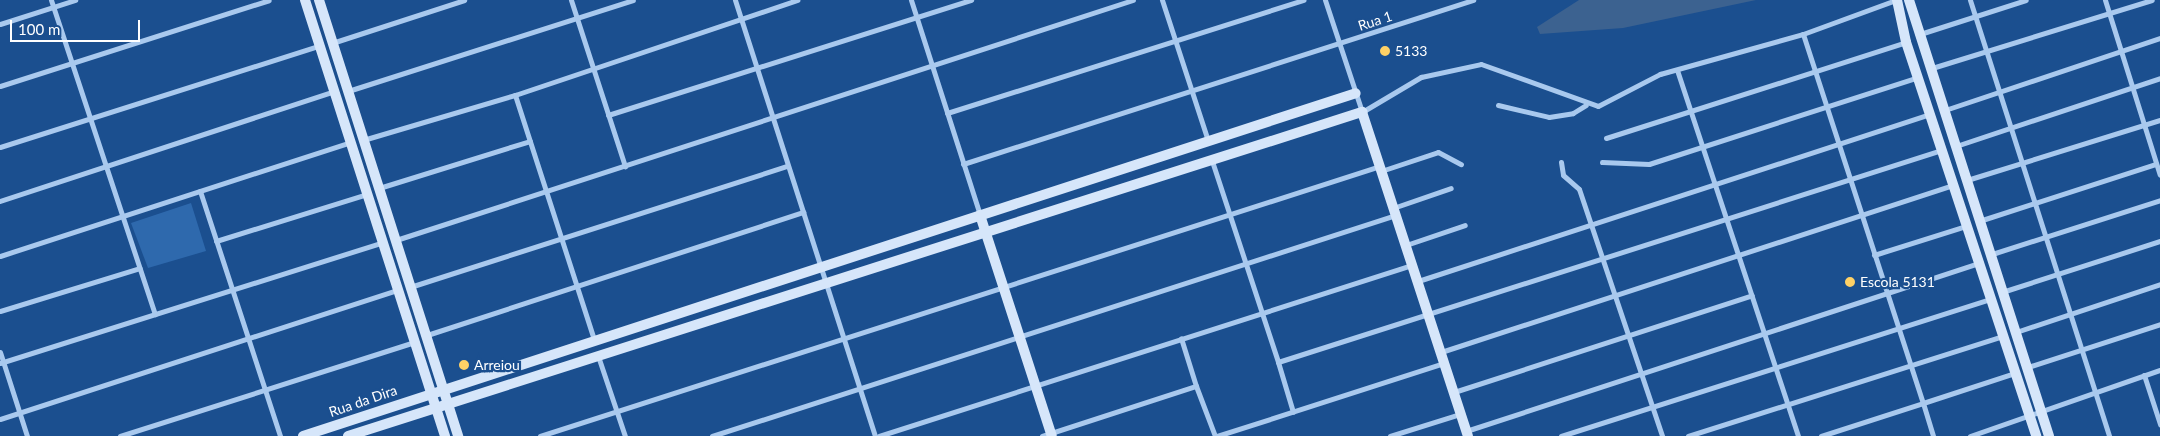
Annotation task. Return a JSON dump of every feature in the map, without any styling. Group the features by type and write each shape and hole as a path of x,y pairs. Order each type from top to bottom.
{"street":[{"path":"51,0 155,314"},
{"path":"0,24 76,0"},
{"path":"0,86 269,0"},
{"path":"305,0 445,436"},
{"path":"319,0 362,140 458,436"},
{"path":"332,43 464,0"},
{"path":"571,0 625,166"},
{"path":"348,91 633,0"},
{"path":"735,0 875,436"},
{"path":"362,140 515,95 592,67 797,0"},
{"path":"911,0 1019,334 1048,435 1196,386"},
{"path":"608,115 971,0"},
{"path":"396,240 1133,0"},
{"path":"1162,0 1208,141"},
{"path":"947,113 1176,42 1303,0"},
{"path":"1325,0 1467,433 1763,330 1980,263"},
{"name":"Rua 1","path":"964,164 1473,0"},
{"path":"1362,112 1421,77 1481,64 1586,105 1598,106 1631,86 1677,70 1804,34 1896,0 1906,42 2036,436"},
{"path":"1909,0 1932,68 1989,255 2049,436"},
{"path":"1970,0 1984,51 2071,312 2109,436"},
{"path":"1920,34 2026,0"},
{"path":"2105,0 2160,175"},
{"path":"1932,68 2152,0"},
{"path":"1804,34 1825,106 1933,436"},
{"path":"1945,110 2160,38"},
{"path":"1606,138 1690,110 1816,73 1906,42"},
{"path":"0,148 319,46"},
{"path":"1677,70 1798,436"},
{"path":"1602,162 1649,164 1918,77"},
{"path":"1956,146 2160,78"},
{"path":"0,202 334,91"},
{"name":"Rua da Dira","path":"303,436 594,338 821,268 1356,93"},
{"path":"515,95 576,288 594,338"},
{"path":"1498,105 1549,117 1573,113 1586,105"},
{"name":"Rua da Dira","path":"348,436 986,234 1362,112"},
{"path":"1417,281 1590,223 1931,114"},
{"path":"1966,180 2160,120"},
{"path":"379,188 530,141"},
{"path":"0,256 350,142"},
{"path":"1278,362 1429,318 1601,258 1726,221 1943,150"},
{"path":"540,436 843,337 1229,214 1381,168 1438,152 1461,164"},
{"path":"1212,161 1293,412"},
{"path":"1561,162 1563,175 1579,189 1662,436"},
{"path":"1979,221 2156,164"},
{"path":"410,286 561,240 787,166"},
{"path":"1440,352 1739,257 1954,185"},
{"path":"712,436 858,386 1246,263 1394,211 1451,188"},
{"path":"200,191 280,436"},
{"path":"216,241 368,194"},
{"path":"1989,255 2160,200"},
{"path":"426,335 576,288 803,212"},
{"path":"1874,256 1967,225"},
{"path":"1405,245 1465,226"},
{"path":"2002,292 2160,241"},
{"path":"2,362 382,242"},
{"path":"880,436 1412,265"},
{"path":"0,311 140,268"},
{"path":"2015,332 2160,284"},
{"path":"0,419 398,290"},
{"path":"1453,392 1752,294"},
{"path":"1561,436 1992,299"},
{"path":"2028,368 2082,348 2160,324"},
{"path":"1688,436 1910,364 2004,336"},
{"path":"1181,338 1196,386 1216,436 1444,363"},
{"path":"120,436 414,342"},
{"path":"0,352 27,436"},
{"path":"598,356 625,436"},
{"path":"1970,436 2160,370"},
{"path":"1821,436 2015,373"},
{"path":"2144,375 2160,424"},
{"path":"1390,436 1460,414"}],"shaded area":[{"path":"1579,0 1756,0 1623,28 1540,34 1537,27"},
{"path":"191,203 206,251 148,268 131,223"}],"place":[{"name":"5133","path":"1385,51"},
{"name":"Escola 5131","path":"1850,282"},
{"name":"Arreiou","path":"464,365"}]}
